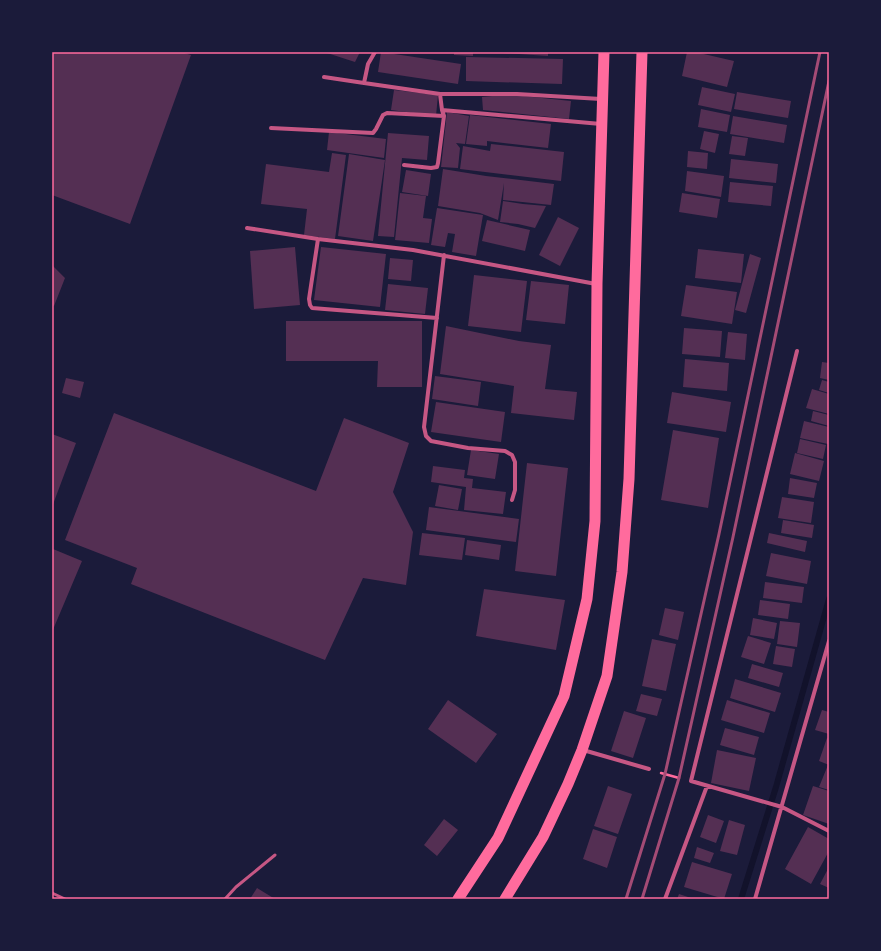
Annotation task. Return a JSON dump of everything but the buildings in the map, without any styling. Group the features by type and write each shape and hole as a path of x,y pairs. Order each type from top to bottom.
{"highway":[{"path":"458,899 498,838 564,696 586,600 595,520 597,284 604,52"},
{"path":"505,899 543,837 568,784 582,750 607,676 622,572 629,479 642,52"}],"street":[{"path":"364,83 368,64 375,52"},
{"path":"324,77 440,94 517,94 602,99"},
{"path":"404,165 431,168 437,167 444,116 440,94"},
{"path":"442,110 601,124"},
{"path":"271,128 373,133 383,115 387,113 444,116"},
{"path":"247,228 318,239 413,250 597,284"},
{"path":"318,239 309,299 312,308 437,318"},
{"path":"444,255 424,428 426,436 430,440 468,448 505,451 512,455 515,462 515,490 512,500"},
{"path":"797,351 691,781 774,804 829,831"},
{"path":"755,899 829,642"},
{"path":"582,750 649,769"},
{"path":"665,899 706,786"}],"lane":[{"path":"225,899 236,887 275,855"},
{"path":"52,893 65,899"}],"path":[{"path":"649,769 691,781"}],"waterway":[{"path":"741,899 776,787 829,599"}],"railway":[{"path":"626,899 665,774 719,534 820,52"},
{"path":"642,899 679,778 733,537 829,81"}]}
